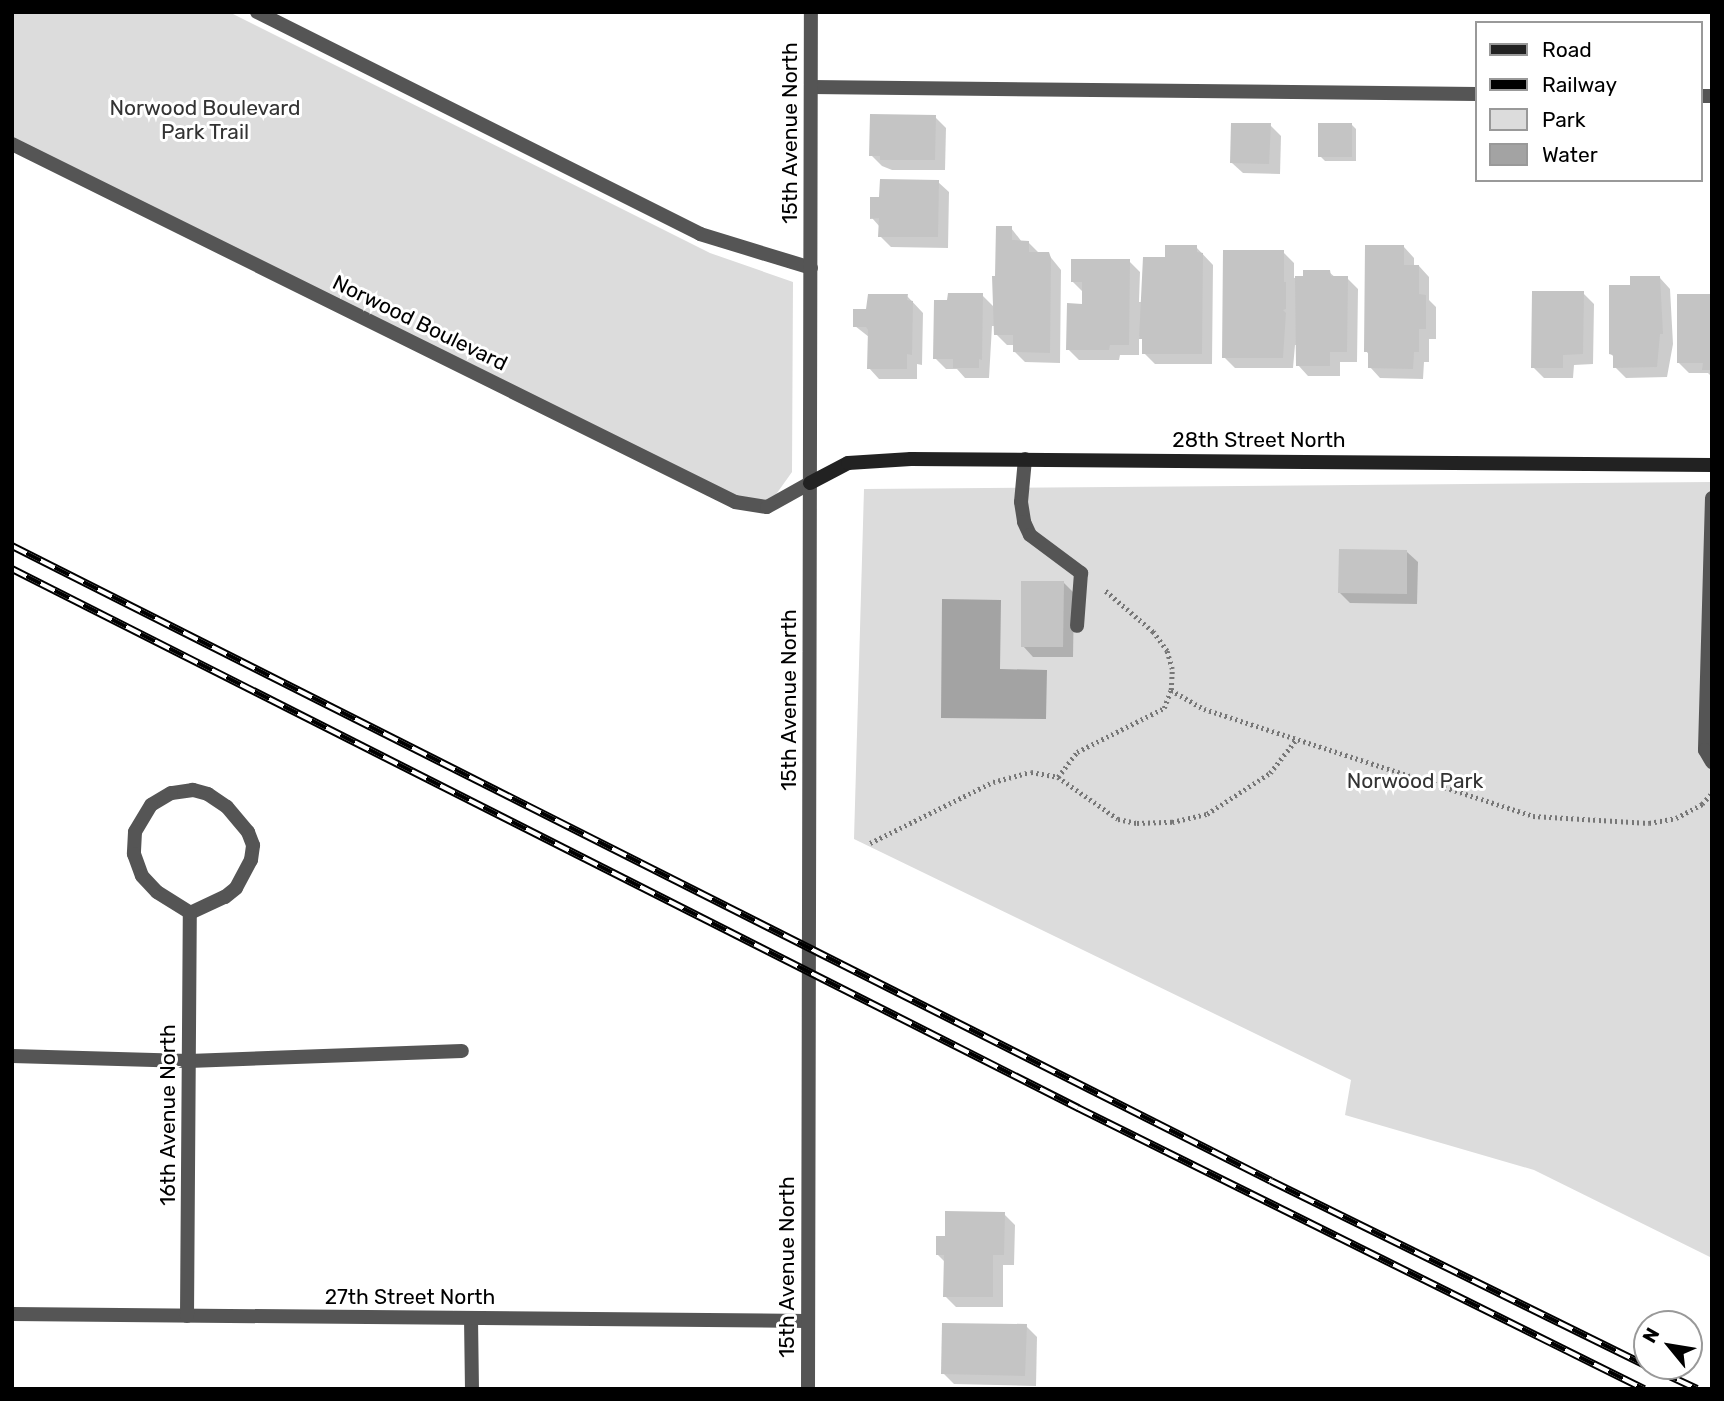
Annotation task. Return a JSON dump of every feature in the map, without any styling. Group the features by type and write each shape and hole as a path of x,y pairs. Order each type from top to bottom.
{"street":[{"path":"257,12 701,234 811,268"},
{"name":"15th Avenue North","path":"808,1389 811,12"},
{"path":"811,87 1476,94"},
{"name":"Norwood Boulevard","path":"12,144 735,502 767,507 810,484"},
{"name":"28th Street North","path":"810,484 848,463 911,459 1712,465"},
{"path":"1026,459 1021,502 1024,522 1030,535 1081,573 1077,626"},
{"path":"1712,498 1705,750 1712,762"},
{"path":"193,790 208,794 227,807 248,832 253,845 251,860 236,888 225,897 190,913 157,892 142,876 134,854 135,832 151,805 171,793 193,790"},
{"name":"16th Avenue North","path":"187,1316 190,913"},
{"path":"12,1056 189,1061 462,1051"},
{"name":"27th Street North","path":"12,1314 808,1321"},
{"path":"471,1318 472,1389"}],"path":[{"path":"1058,776 1077,752 1164,708 1171,690 1171,668 1167,651 1153,632 1081,573"},
{"path":"1171,690 1204,709 1533,816 1649,824 1676,818 1702,804 1712,793"},
{"path":"870,843 993,782 1031,772 1058,776 1118,819 1137,823 1172,822 1207,814 1270,773 1296,741"}],"green space":[{"name":"Norwood Boulevard Park Trail","path":"12,12 229,12 710,253 793,282 792,472 767,507 735,502 12,144"},
{"name":"Norwood Park","path":"1712,482 1712,1258 1534,1170 1345,1115 1351,1080 854,839 864,489"}],"water":[{"path":"942,599 1001,600 1000,669 1047,670 1046,719 941,718"}],"building":[{"path":"870,114 936,115 935,160 880,160 880,156 869,156"},
{"path":"1231,123 1271,123 1269,164 1230,163"},
{"path":"1318,123 1352,123 1352,157 1318,157"},
{"path":"880,179 939,180 938,237 878,237 879,218 870,219 870,197 879,197"},
{"path":"996,226 1012,226 1012,240 1029,241 1029,252 1049,252 1050,353 1013,352 1013,335 994,335 992,276 995,276"},
{"path":"1165,245 1197,245 1197,252 1203,253 1202,354 1142,354 1142,339 1139,339 1143,257 1165,257"},
{"path":"1365,245 1404,245 1404,265 1419,265 1419,294 1426,295 1426,329 1419,329 1419,352 1414,352 1413,369 1368,368 1368,352 1364,352"},
{"path":"1223,250 1284,250 1286,309 1283,310 1286,313 1283,358 1222,358"},
{"path":"1071,259 1130,259 1129,345 1110,345 1109,350 1066,350 1067,303 1082,304 1082,282 1071,282"},
{"path":"1303,270 1330,270 1331,276 1348,276 1347,352 1330,352 1330,366 1296,366 1295,276 1303,276"},
{"path":"1630,276 1660,276 1663,334 1660,334 1657,367 1613,368 1613,355 1609,354 1609,285 1630,285"},
{"path":"1532,291 1584,291 1583,354 1563,355 1563,368 1531,368"},
{"path":"948,293 983,293 982,360 979,359 979,368 953,368 953,359 933,359 934,300 947,300"},
{"path":"868,294 908,294 907,300 913,301 912,355 907,354 907,369 867,369 868,330 866,327 853,327 853,309 866,309"},
{"path":"1677,294 1712,294 1712,370 1702,370 1703,363 1677,363"},
{"path":"1339,549 1407,550 1407,594 1338,593"},
{"path":"1021,581 1064,581 1063,647 1021,647"},
{"path":"945,1211 1005,1212 1004,1255 993,1255 993,1297 943,1297 944,1255 936,1255 936,1236 945,1236"},
{"path":"942,1323 1027,1324 1025,1376 941,1374"}],"railway":[{"path":"12,546 1271,1181 1633,1359"},
{"path":"12,569 1078,1108 1644,1389"},
{"path":"1678,1380 1697,1389"}]}
